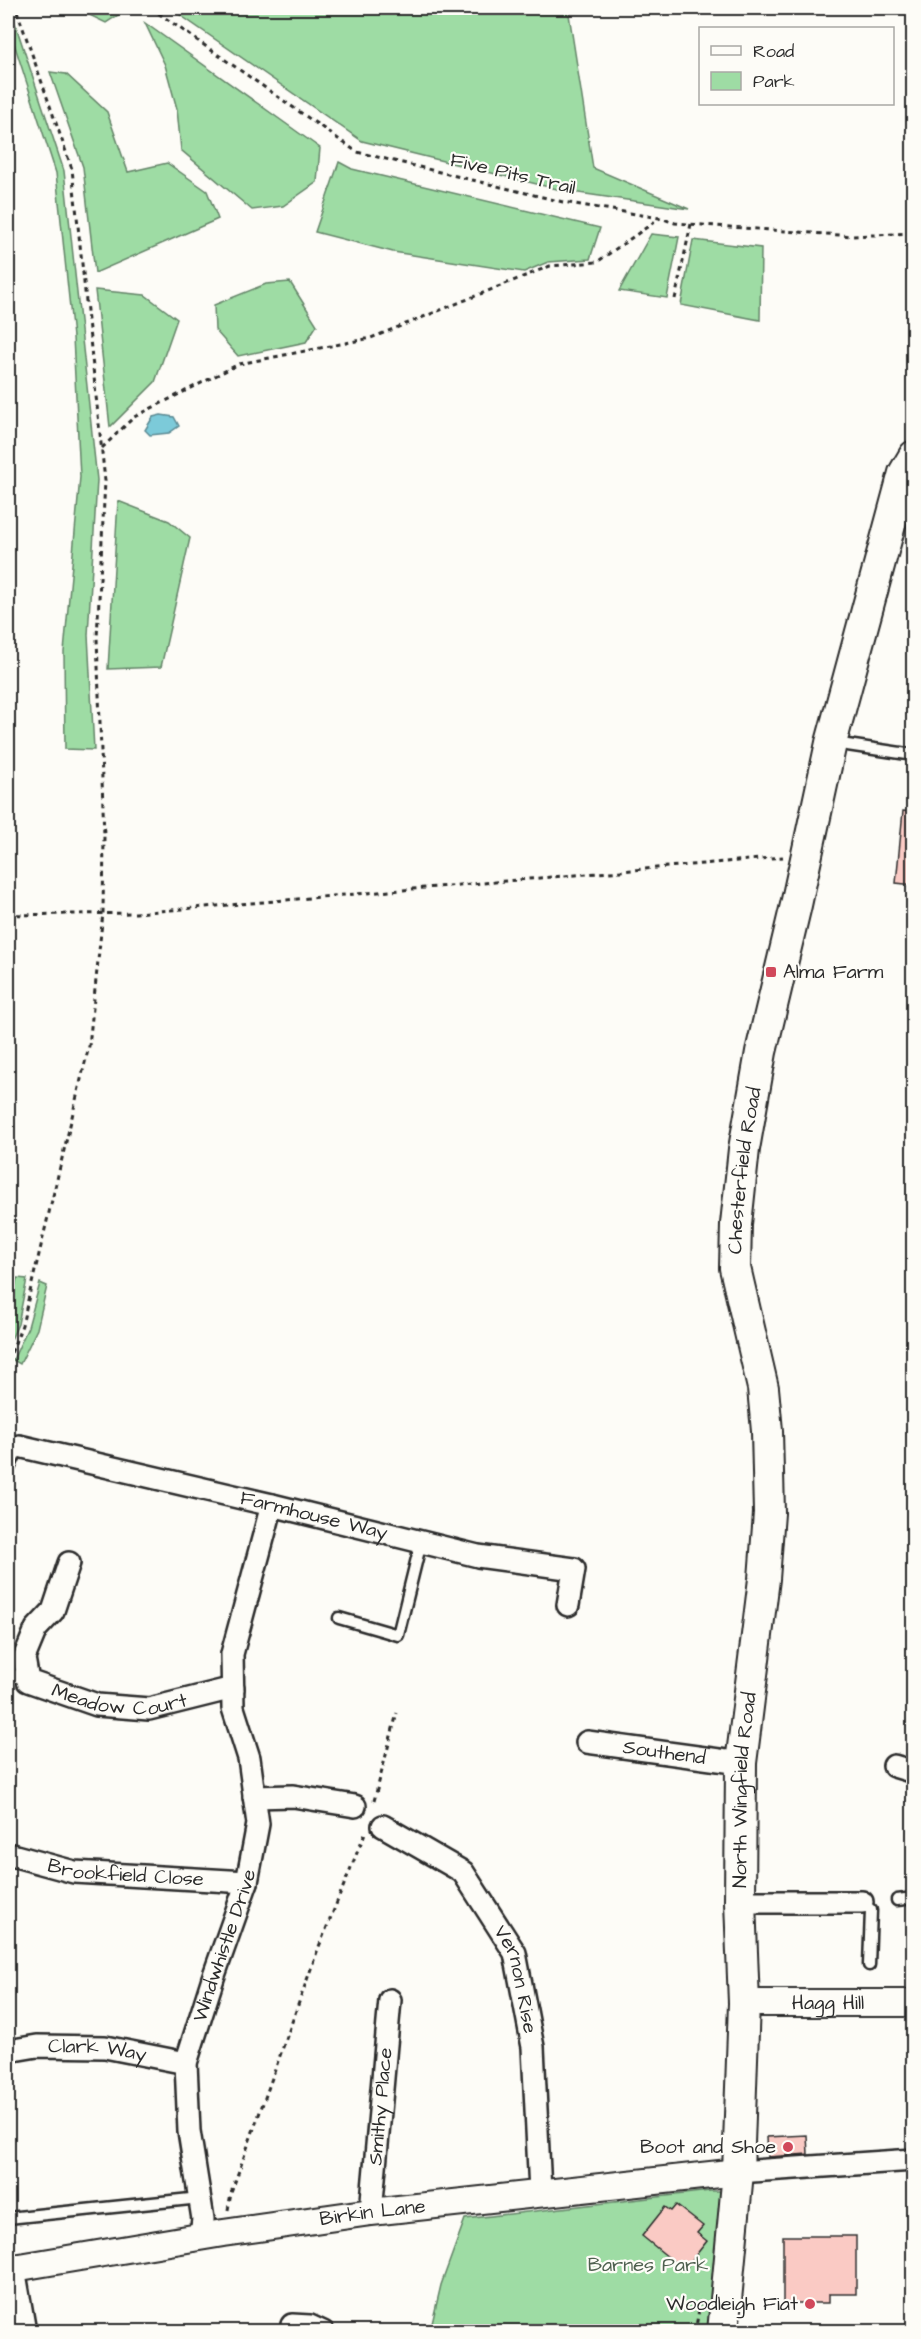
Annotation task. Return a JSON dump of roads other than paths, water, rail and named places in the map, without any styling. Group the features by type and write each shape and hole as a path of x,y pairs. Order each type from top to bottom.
{"main road":[{"name":"Chesterfield Road","path":"764,1580 769,1513 764,1388 735,1268 736,1224 744,1149 761,1052 831,743 904,473 914,456"},
{"name":"North Wingfield Road","path":"723,2331 738,2172 744,2003 740,1902 741,1763 764,1580"}],"street":[{"name":"Farmhouse Way","path":"19,1446 478,1556 574,1569 568,1605"},
{"name":"Windwhistle Drive","path":"212,2234 203,2218 189,2131 186,2063 247,1882 258,1824 249,1758 233,1708 232,1654 272,1505"},
{"name":"Meadow Court","path":"69,1563 53,1611 36,1629 24,1658 28,1681 97,1705 149,1709 233,1688"},
{"name":"Southend","path":"587,1742 741,1763"},
{"path":"254,1797 293,1796 364,1805"},
{"name":"Vernon Rise","path":"375,1826 464,1872 515,1953 533,2047 540,2192"},
{"name":"Brookfield Close","path":"8,1854 74,1872 247,1882"},
{"path":"740,1902 862,1902"},
{"name":"Smithy Place","path":"371,2211 390,2000"},
{"name":"Hagg Hill","path":"744,2003 914,2003"},
{"name":"Clark Way","path":"8,2051 37,2046 105,2047 186,2063"},
{"path":"738,2172 914,2160"},
{"name":"Birkin Lane","path":"11,2268 212,2234 371,2211 738,2172"},
{"path":"11,2268 25,2331"},
{"path":"288,2323 310,2326 323,2331"}],"lane":[{"path":"831,743 914,755"},
{"path":"8,1471 19,1446"},
{"path":"339,1618 398,1635 421,1542"},
{"path":"8,1673 28,1681"},
{"path":"897,1900 914,1898"},
{"path":"862,1902 871,1910 869,1965"},
{"path":"8,2218 200,2198"}],"water":[{"path":"161,415 174,417 179,426 169,433 150,435 145,430 153,417"}],"place":[{"name":"Alma Farm","path":"771,972"},
{"name":"Boot and Shoe","path":"788,2147"},
{"name":"Woodleigh Fiat","path":"810,2304"}],"park label":[{"name":"Barnes Park","path":"648,2265"}]}
